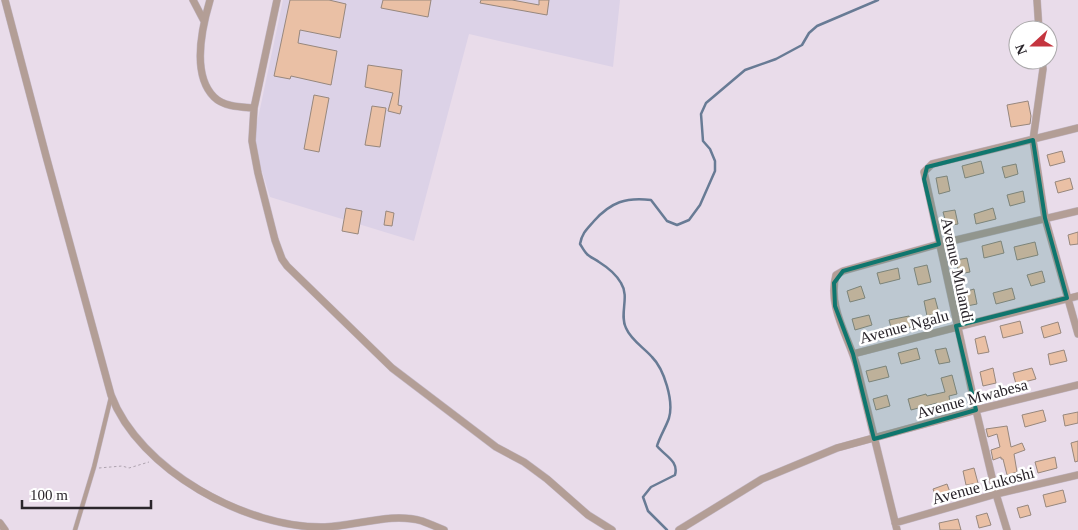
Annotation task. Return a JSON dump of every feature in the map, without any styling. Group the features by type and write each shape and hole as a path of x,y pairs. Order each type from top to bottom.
{"street":[{"path":"5,0 111,395 117,410 142,445 176,475 214,498 240,511 263,519 325,527 371,520 405,519 422,521 444,530"},
{"path":"192,0 204,21"},
{"path":"210,0 204,21 200,58 207,86 214,98 222,102 237,107 254,108"},
{"path":"277,0 254,108 252,141 258,173 278,249 287,266 392,368 496,446 524,462 592,518 612,530"},
{"path":"1037,0 1038,20"},
{"path":"1043,70 1033,140 1045,218 1078,334"},
{"name":"Avenue Mulandi","path":"1007,530 996,494 956,326 924,172 932,164 1078,128"},
{"path":"896,526 853,354 835,306 834,283 836,275 843,271 939,244 1078,211"},
{"name":"Avenue Ngalu","path":"853,354 1078,296"},
{"name":"Avenue Mwabesa","path":"679,530 762,479 837,448 976,410 1078,385"},
{"name":"Avenue Lukoshi","path":"896,526 996,494 1078,474"},
{"path":"0,523 5,530"}],"lane":[{"path":"75,530 94,466 111,395"}],"path":[{"path":"94,466 102,469 113,466 129,468 156,459"}],"highlighted area":[{"path":"1033,140 1045,218 1067,298 956,326 976,410 874,439 853,354 835,306 834,283 843,271 939,244 924,179 927,167"}],"shaded area":[{"path":"283,0 620,0 613,67 469,34 414,241 270,197 253,142"}],"building":[{"path":"290,0 329,0 346,4 340,38 300,30 298,43 337,51 331,85 291,76 290,79 274,76"},
{"path":"383,0 431,0 428,17 381,8"},
{"path":"481,0 512,0 539,5 539,0 549,0 547,15 480,3"},
{"path":"368,65 402,70 398,105 402,106 400,114 388,111 393,93 365,87"},
{"path":"314,95 329,98 319,152 304,149"},
{"path":"1028,101 1031,116 1030,124 1011,127 1007,105"},
{"path":"372,106 386,108 380,147 365,145"},
{"path":"1062,151 1065,162 1050,166 1047,155"},
{"path":"981,161 984,173 965,178 962,166"},
{"path":"1016,164 1018,174 1005,178 1002,167"},
{"path":"947,176 950,191 939,194 936,178"},
{"path":"1070,178 1073,189 1058,193 1055,182"},
{"path":"1023,191 1025,202 1010,206 1007,195"},
{"path":"346,208 362,211 358,234 342,231"},
{"path":"993,208 996,219 976,224 974,214"},
{"path":"955,210 958,224 947,226 943,212"},
{"path":"386,211 394,213 392,226 384,225"},
{"path":"1078,232 1078,244 1070,245 1068,235"},
{"path":"1001,241 1004,253 984,258 982,246"},
{"path":"1035,242 1038,255 1017,260 1014,247"},
{"path":"967,258 970,272 959,274 956,260"},
{"path":"927,265 931,282 918,285 914,268"},
{"path":"898,268 900,279 880,284 877,273"},
{"path":"1042,271 1045,282 1031,286 1027,275"},
{"path":"861,286 865,298 850,302 847,291"},
{"path":"1012,288 1015,299 996,304 993,293"},
{"path":"974,289 977,304 967,306 964,292"},
{"path":"935,298 939,313 927,316 924,301"},
{"path":"869,315 872,325 855,330 852,319"},
{"path":"909,316 911,327 892,331 889,320"},
{"path":"1020,321 1023,333 1003,338 1000,326"},
{"path":"1058,322 1061,333 1044,338 1041,327"},
{"path":"985,336 989,352 978,354 975,339"},
{"path":"917,348 920,359 901,364 898,353"},
{"path":"946,348 950,362 939,364 935,350"},
{"path":"1064,350 1067,361 1050,365 1048,354"},
{"path":"886,366 889,377 869,382 866,371"},
{"path":"993,368 996,383 983,386 980,372"},
{"path":"1032,368 1036,379 1016,384 1013,373"},
{"path":"952,375 957,394 949,396 950,402 938,406 937,403 911,410 908,399 926,394 927,396 945,392 941,378"},
{"path":"887,395 890,406 876,410 873,399"},
{"path":"1043,410 1046,421 1025,427 1022,415"},
{"path":"1078,412 1078,423 1065,426 1063,415"},
{"path":"1007,426 1011,447 1022,443 1025,450 1014,454 1017,472 1007,475 1003,459 1001,457 993,460 991,450 1000,447 997,434 988,437 986,429"},
{"path":"1078,441 1078,461 1075,462 1071,443"},
{"path":"1055,457 1057,468 1038,473 1035,462"},
{"path":"974,468 978,483 966,485 963,471"},
{"path":"947,484 951,495 937,500 933,489"},
{"path":"1063,490 1066,502 1046,507 1043,495"},
{"path":"1028,505 1031,515 1020,518 1017,508"},
{"path":"987,513 991,525 979,528 976,516"},
{"path":"958,519 961,530 940,530 939,523"}],"waterway":[{"path":"667,530 648,511 643,497 651,487 675,475 676,470 673,462 657,446 669,418 670,403 667,386 656,362 634,340 626,328 624,323 624,288 611,271 585,252 580,244 582,237 589,226 607,209 626,200 651,200 667,221 677,225 689,220 700,205 715,171 715,161 710,149 703,141 701,114 706,103 745,70 776,59 802,45 809,33 817,26 878,0"}]}
